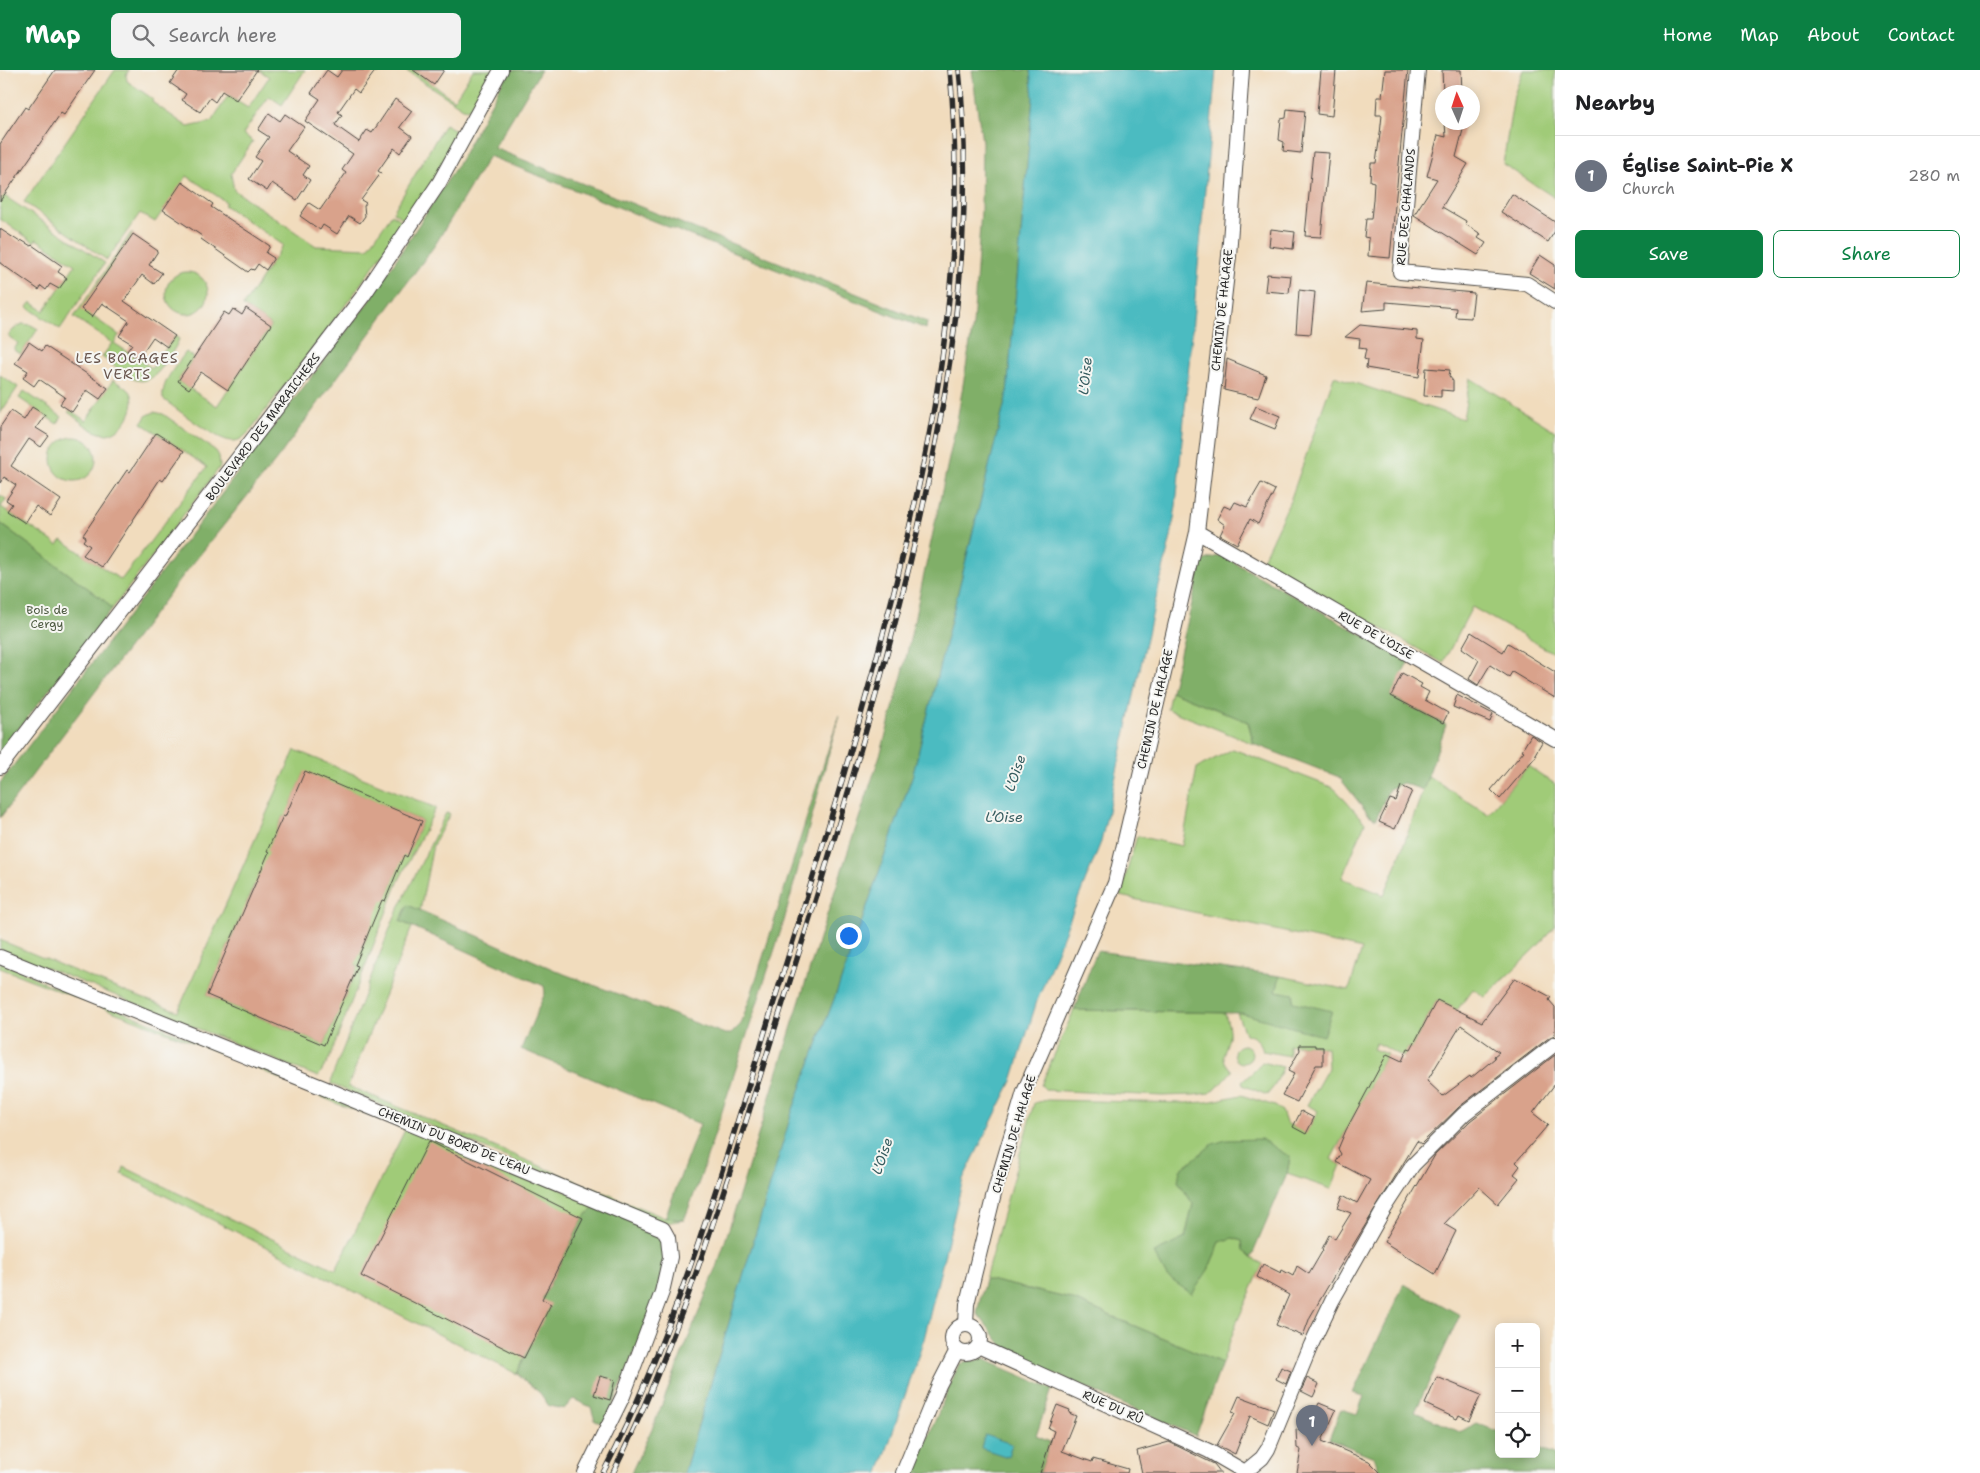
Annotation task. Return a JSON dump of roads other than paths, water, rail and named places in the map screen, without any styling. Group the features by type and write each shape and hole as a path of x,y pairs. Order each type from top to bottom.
{"street":[{"name":"BOULEVARD DES MARAICHERS","path":"0,767 363,296 438,183 501,70"},
{"name":"CHEMIN DE HALAGE","path":"966,1324 967,1304 995,1190 1024,1092 1115,883 1197,532 1229,256 1242,70"},
{"name":"RUE DES CHALANDS","path":"1418,70 1400,272 1527,284 1555,302"},
{"name":"RUE DE L'OISE","path":"1197,532 1555,738"},
{"name":"CHEMIN DU BORD DE L'EAU","path":"0,956 663,1229 668,1238 670,1257 664,1286 623,1396 585,1473"},
{"path":"1245,1472 1262,1458 1268,1449 1311,1345 1332,1301 1383,1211 1413,1165 1464,1114 1555,1044"},
{"path":"970,1325 977,1330 980,1338 978,1346 971,1352 957,1350 952,1342 953,1332 960,1326 970,1325"},
{"name":"RUE DU RÛ","path":"978,1346 1201,1448 1245,1472"},
{"path":"903,1473 939,1385 957,1350"}],"water":[{"name":"L’Oise","path":"1030,70 1216,70 1176,506 1171,537 1101,842 1037,1001 1012,1081 963,1179 924,1339 879,1473 684,1473 792,1112 846,967 913,774 1007,394 1033,97"},
{"path":"985,1435 1012,1444 1008,1457 981,1448"}],"railway":[{"path":"603,1473 656,1357 721,1176 824,842 894,591 913,513 929,434 947,315 955,198 954,121 950,70"},
{"path":"613,1473 664,1359 726,1184 850,785 910,563 936,441 956,318 964,194 964,132 959,70"}],"place":[{"name":"Église Saint-Pie X","path":"1312,1446"}],"district":[{"name":"LES BOCAGES VERTS","path":"127,366"}],"water label":[{"name":"L'Oise","path":"1085,376"},
{"name":"L'Oise","path":"1015,773"},
{"name":"L'Oise","path":"882,1156"}],"park label":[{"name":"Bois de Cergy","path":"47,617"}]}
